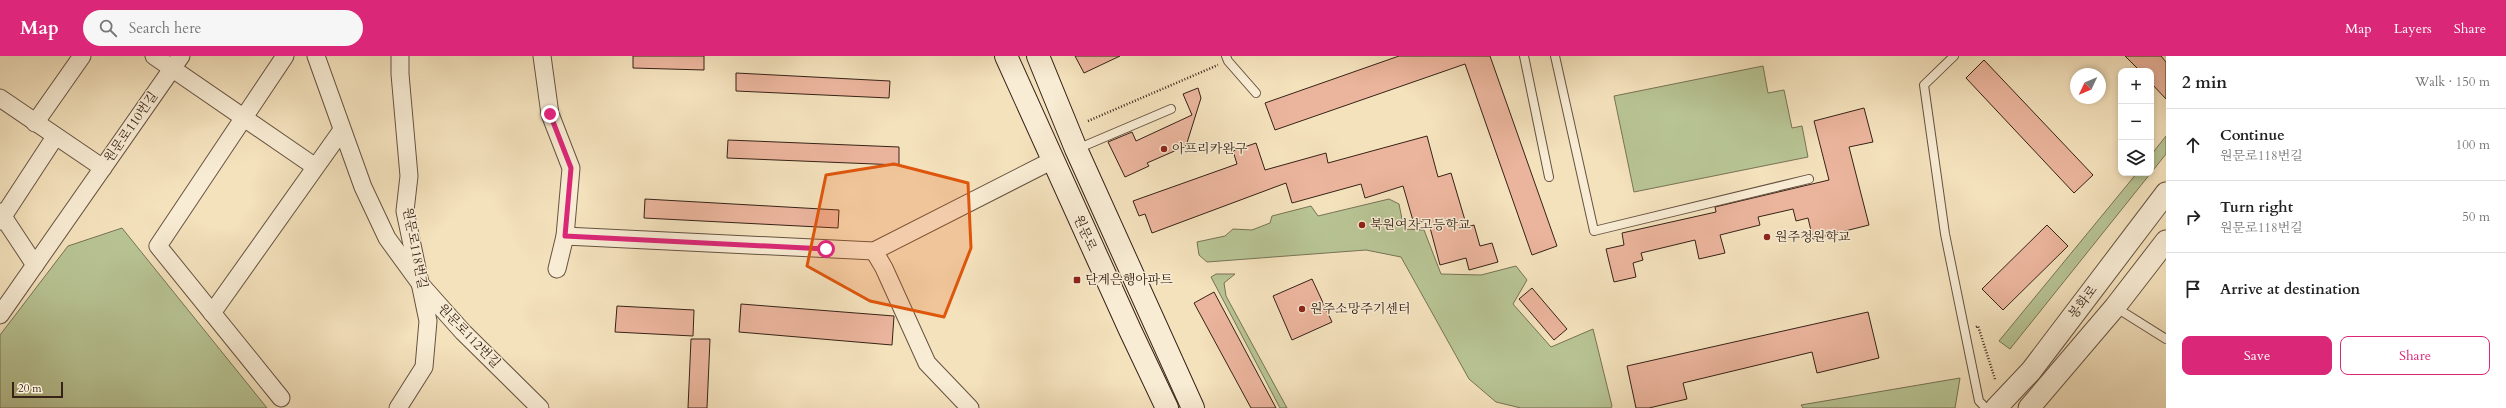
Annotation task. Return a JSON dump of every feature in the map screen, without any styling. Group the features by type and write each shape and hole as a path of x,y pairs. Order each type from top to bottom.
{"main road":[{"name":"원문로","path":"1006,56 1167,408"},
{"name":"원문로","path":"1038,56 1076,149 1193,408"},
{"path":"1053,160 1076,149"}],"street":[{"path":"35,123 82,56"},
{"path":"154,56 177,63 245,119 314,166"},
{"path":"281,398 158,246 245,119 285,56"},
{"name":"원문로112번길","path":"316,56 363,187 387,238 422,286 463,332 540,408"},
{"name":"원문로118번길","path":"398,408 424,366 428,321 422,286 405,211 409,176 400,74 400,56"},
{"path":"542,56 550,114 571,168 565,236 557,269"},
{"name":"원문로110번길","path":"0,98 55,137 103,168 177,63"},
{"path":"212,313 314,166 342,130"},
{"path":"35,265 1,217 55,137"},
{"path":"565,236 874,251 1053,160"},
{"path":"0,315 103,168"},
{"name":"봉화로","path":"1996,408 2031,371 2166,193"},
{"name":"봉화로","path":"2029,408 2115,307 2166,241"},
{"path":"874,251 884,268 928,363 970,408"}],"lane":[{"path":"1226,56 1228,61 1256,93"},
{"path":"1524,56 1549,177"},
{"path":"1555,56 1594,231 1809,179"},
{"path":"1954,56 1924,85 1945,234 1979,401 1986,408"},
{"path":"1076,149 1171,109"},
{"path":"2115,307 2166,339"}],"path":[{"path":"1088,121 1218,64"},
{"path":"1965,329 1978,326 1995,379"}],"highlighted area":[{"path":"894,164 968,183 971,248 944,317 870,301 807,266 826,175"}],"green space":[{"path":"1763,66 1768,93 1784,90 1792,128 1802,126 1808,157 1634,192 1614,96"},
{"path":"2166,136 2166,154 2154,169 2154,151"},
{"path":"2135,176 2149,176 2010,349 1999,341"},
{"path":"1389,199 1399,204 1404,229 1424,230 1441,274 1481,275 1516,266 1527,280 1513,304 1551,347 1593,329 1612,406 1611,408 1521,408 1496,402 1469,379 1401,257 1366,250 1207,262 1199,255 1197,242 1225,236 1233,229 1252,230 1270,223 1272,216 1311,206 1318,216"},
{"path":"122,228 267,408 0,408 0,335 68,246"},
{"path":"1216,274 1235,274 1224,283 1226,296 1287,408 1280,408 1211,277"},
{"path":"1960,378 1955,408 1803,408 1801,405"}],"building":[{"path":"633,56 704,56 704,70 633,68"},
{"path":"1075,56 1120,56 1084,73"},
{"path":"1399,56 1490,56 1557,246 1532,255 1465,64 1275,130 1265,103"},
{"path":"2125,56 2161,56 2166,62 2166,99 2154,86 2154,68 2137,68"},
{"path":"1984,60 2093,175 2074,193 1966,78"},
{"path":"736,73 890,81 889,98 736,91"},
{"path":"1198,88 1201,98 1186,146 1147,163 1149,166 1125,177 1108,142 1132,132 1136,141 1192,115 1183,94"},
{"path":"1864,108 1873,142 1849,147 1869,225 1813,239 1808,218 1796,221 1793,209 1758,217 1760,225 1720,235 1725,253 1699,259 1695,240 1641,253 1643,260 1633,263 1636,277 1614,282 1606,249 1624,245 1622,233 1716,212 1715,207 1829,180 1814,121"},
{"path":"1427,136 1438,177 1451,173 1467,227 1474,225 1480,246 1492,243 1498,262 1469,270 1466,258 1440,265 1428,220 1414,224 1403,186 1365,198 1361,184 1292,203 1286,183 1152,233 1145,214 1139,216 1133,201 1237,164 1233,151 1256,143 1265,170 1326,153 1328,163"},
{"path":"728,140 899,147 899,165 727,158"},
{"path":"645,199 839,210 838,228 644,218"},
{"path":"2047,225 2068,246 2003,310 1982,289"},
{"name":"원주소망주기센터","path":"1312,279 1332,322 1292,340 1273,296"},
{"path":"1532,288 1567,329 1554,340 1519,299"},
{"path":"1214,292 1276,408 1251,408 1194,303"},
{"path":"741,304 894,316 892,345 739,332"},
{"path":"617,306 694,310 693,336 615,332"},
{"path":"1868,312 1879,358 1817,373 1812,352 1683,383 1687,399 1649,408 1636,408 1627,366"},
{"path":"691,339 710,339 707,408 688,408"}],"place":[{"name":"아프리카완구","path":"1164,149"},
{"name":"북원여자고등학교","path":"1362,225"},
{"name":"원주청원학교","path":"1767,237"},
{"name":"단계은행아파트","path":"1077,280"},
{"name":"원주소망주기센터","path":"1302,309"}],"route":[{"path":"550,114 571,168 565,236 826,249"}]}
